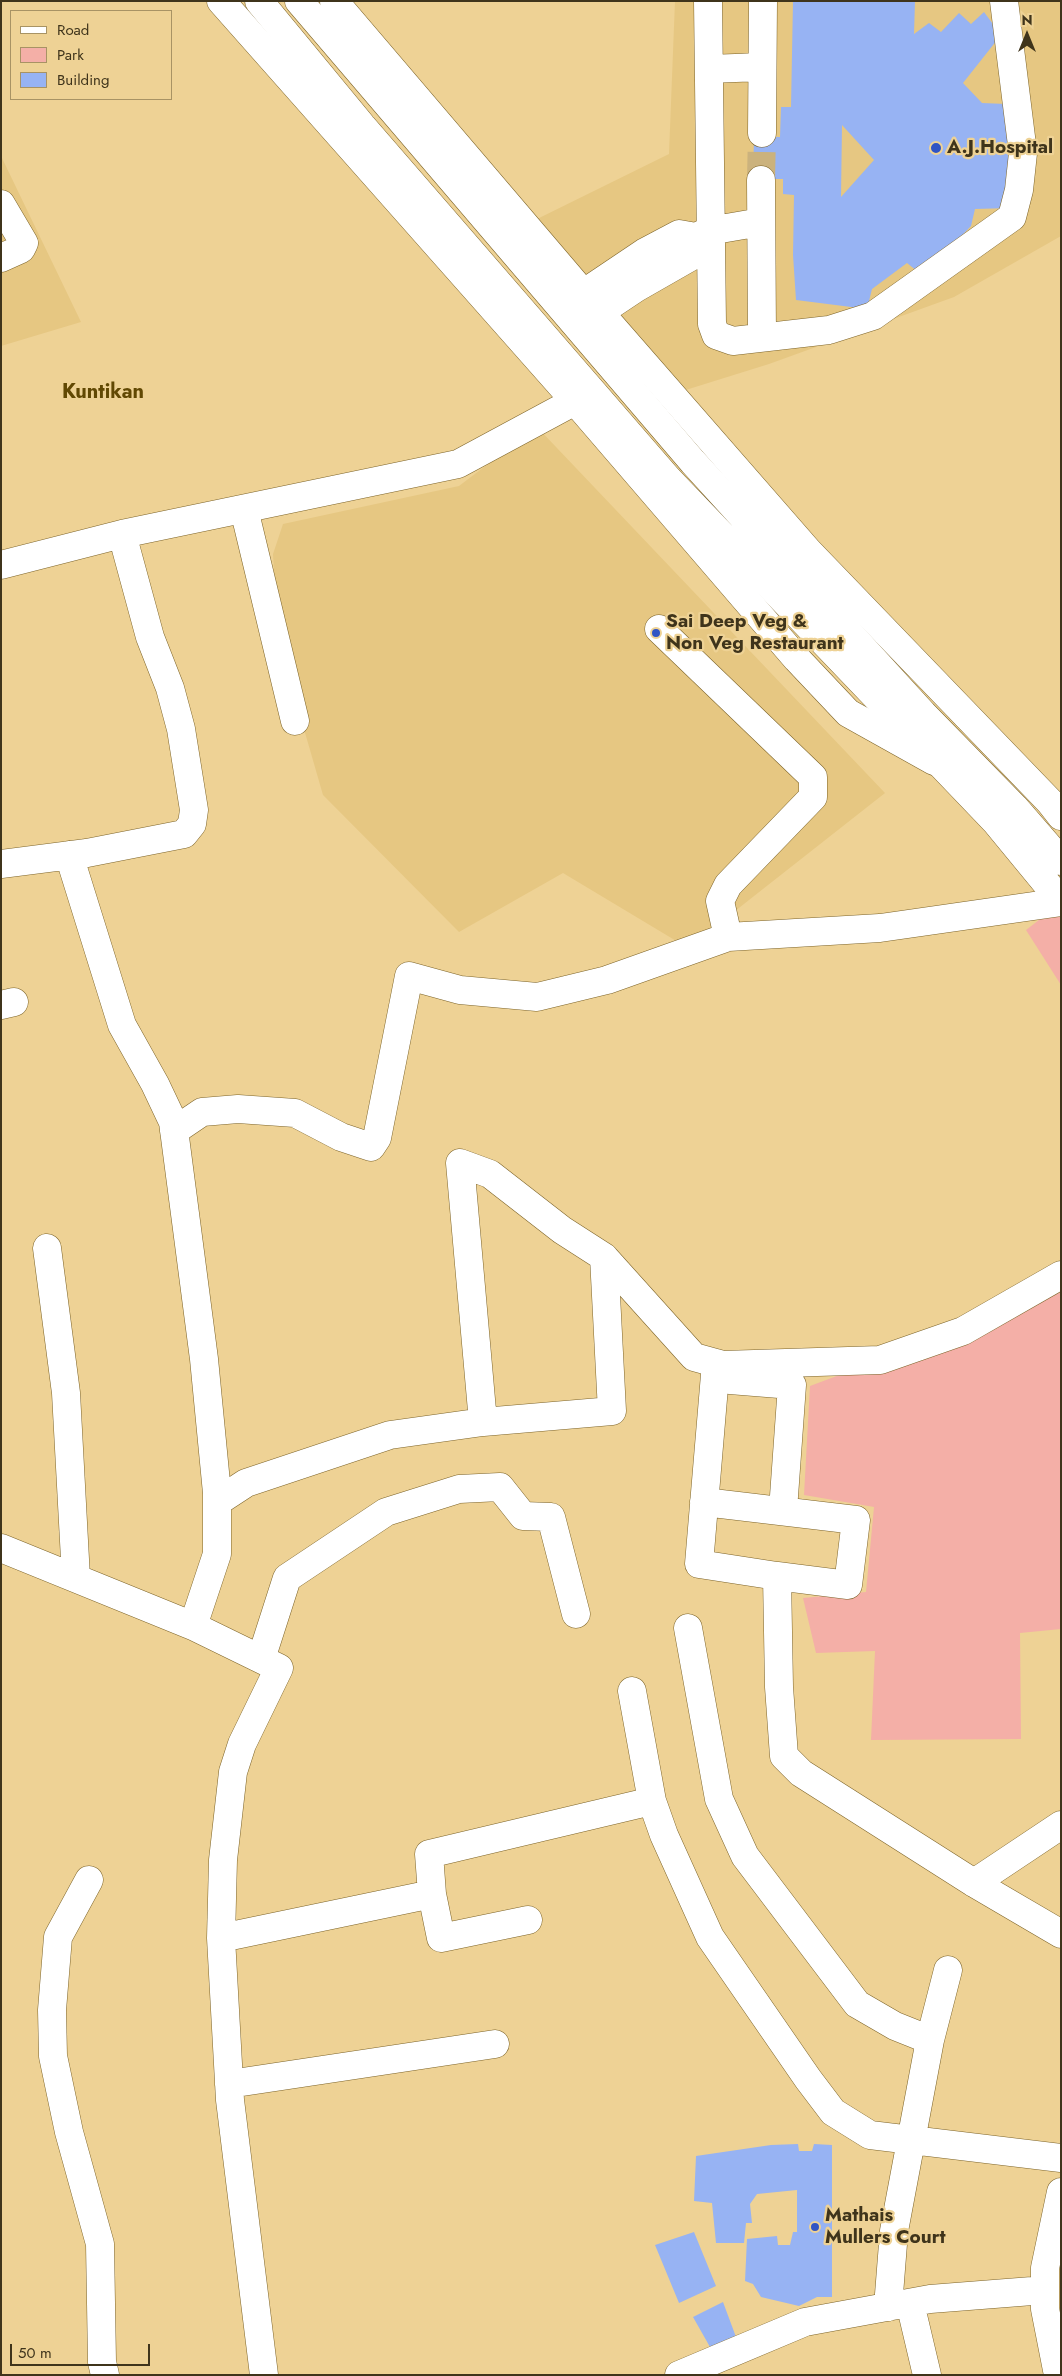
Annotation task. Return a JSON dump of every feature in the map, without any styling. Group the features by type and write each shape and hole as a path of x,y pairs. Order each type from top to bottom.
{"main road":[{"path":"221,1 575,401 797,660 848,713 940,764"},
{"path":"260,1 362,126 667,478 996,822 1061,902"},
{"path":"299,1 694,462 923,714 1015,808 1061,861"},
{"path":"334,1 592,303 808,550 1050,802 1061,816"},
{"path":"708,1 709,69 703,234 712,324 716,335 733,341 829,330 873,316 1012,218 1019,190 1023,153 1004,1"},
{"path":"762,133 763,1"},
{"path":"709,69 762,67"},
{"path":"761,180 762,337"},
{"path":"1,204 24,243 21,249 1,258"},
{"path":"592,303 645,252 679,234 703,234 761,222"},
{"path":"1,565 122,534 458,464 575,401"},
{"path":"244,508 295,721"},
{"path":"1,864 69,855 184,834 192,824 194,810 181,729 170,688 150,637 122,534"},
{"path":"659,629 813,777 813,797 728,885 720,901 728,937"},
{"path":"69,855 122,1025 155,1084 173,1122 202,1349 217,1502 216,1554 193,1626"},
{"path":"174,1130 202,1112 238,1109 295,1113 341,1137 371,1147 377,1138 409,976 460,990 537,997 607,980 728,937 880,928 1061,902"},
{"path":"483,1422 460,1163 490,1174 562,1230 604,1257 694,1357 715,1371 792,1384 783,1510"},
{"path":"47,1248 66,1393 76,1578"},
{"path":"217,1502 246,1483 390,1434 483,1422 612,1411 604,1257"},
{"path":"704,1502 856,1520 848,1585 699,1564 704,1502 715,1371 723,1365 880,1360 963,1331 1061,1274"},
{"path":"261,1659 287,1578 386,1512 459,1488 500,1487 523,1516 551,1517 576,1614"},
{"path":"1,1548 193,1626 279,1668 242,1744 233,1772 223,1860 221,1938 229,2084 264,2375"},
{"path":"777,1576 778,1687 784,1756 801,1774 974,1883 1061,1934"},
{"path":"688,1628 719,1799 745,1856 857,2004 894,2026 930,2040"},
{"path":"632,1691 652,1801 664,1834 710,1937 833,2112 870,2135 1061,2158"},
{"path":"528,1920 441,1938 432,1894 429,1854 652,1801"},
{"path":"974,1883 1061,1825"},
{"path":"89,1880 58,1937 52,2010 53,2056 69,2132 100,2244 102,2362 105,2375"},
{"path":"221,1938 432,1894"},
{"path":"927,2375 899,2305 894,2231 930,2040 948,1970"},
{"path":"229,2084 495,2044"},
{"path":"1058,2375 1045,2309 1045,2268 1061,2192"},
{"path":"680,2375 805,2322 930,2299 1045,2290"}],"shaded area":[{"path":"675,1 1061,1 1061,236 954,297 769,364 676,393 531,222 669,154"},
{"path":"1,156 81,322 1,346"},
{"path":"537,427 885,793 688,948 563,873 459,932 323,795 278,639 273,554 283,524 459,486"}],"green space":[{"path":"1061,903 1061,985 1026,930"},
{"path":"1061,1292 1061,1629 1020,1633 1021,1739 871,1740 875,1651 816,1653 803,1598 866,1592 874,1507 804,1495 810,1386"}],"building":[{"name":"A.J.Hospital","path":"793,1 915,1 914,34 929,23 941,32 959,13 971,24 984,12 1001,35 963,83 982,103 1006,104 1010,208 975,209 971,226 923,276 907,263 872,289 867,309 796,300 793,255 794,195 783,194 783,179 753,179 754,136 780,137 781,107 791,107","holes":["842,125 874,160 841,197"]},
{"name":"Mathais Mullers Court","path":"798,2144 799,2151 812,2151 814,2144 832,2145 832,2297 817,2297 799,2306 761,2297 753,2284 745,2281 747,2239 777,2236 778,2245 790,2245 793,2232 797,2232 797,2190 757,2194 750,2204 752,2223 746,2223 744,2243 716,2243 712,2203 694,2201 696,2156 771,2145"},
{"path":"694,2232 716,2286 679,2303 655,2245"},
{"path":"723,2302 736,2337 710,2347 693,2317"}],"tunnel":[{"path":"761,180 762,133"}],"place":[{"name":"A.J.Hospital","path":"936,148"},
{"name":"Sai Deep Veg & Non Veg Restaurant","path":"656,633"},
{"name":"Mathais Mullers Court","path":"815,2227"}],"district":[{"name":"Kuntikan","path":"103,393"}]}
